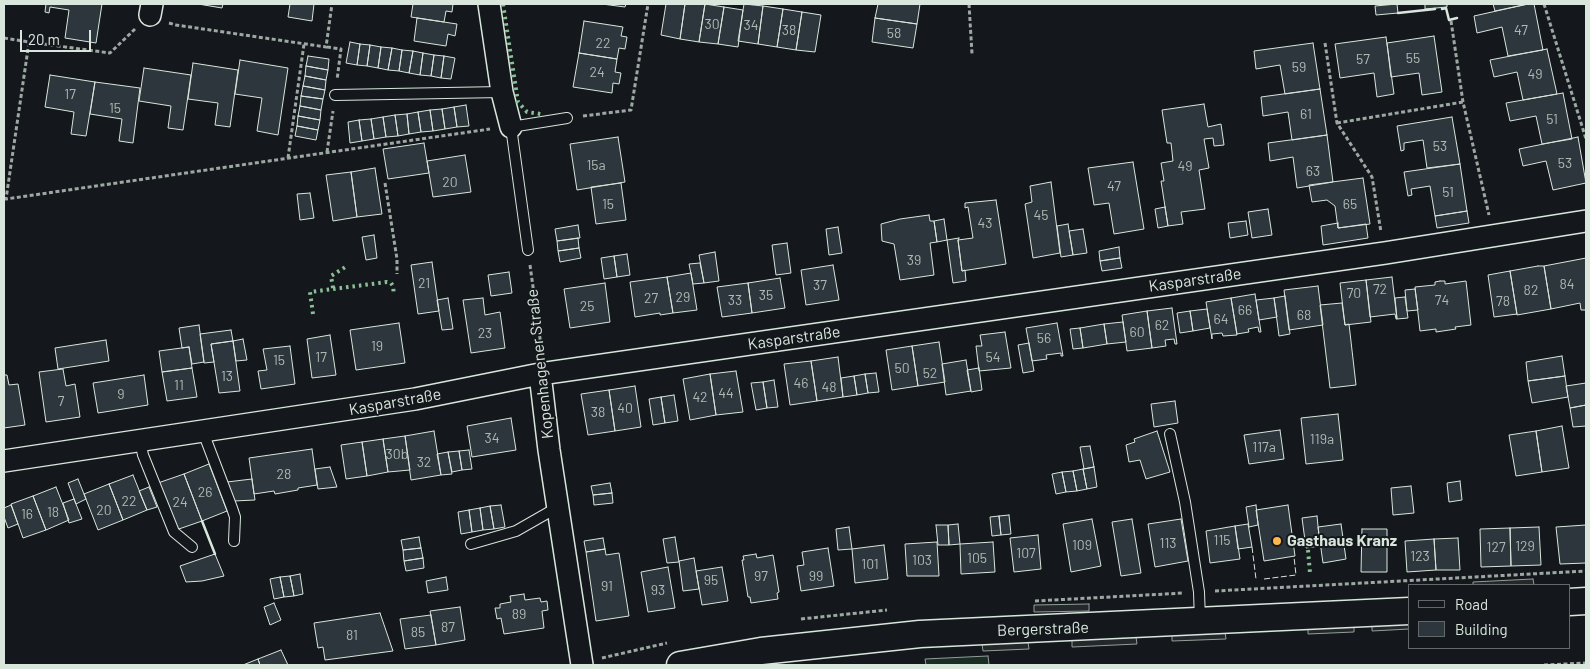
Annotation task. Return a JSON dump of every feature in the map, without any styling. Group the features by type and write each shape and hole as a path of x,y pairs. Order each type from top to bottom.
{"street":[{"path":"489,4 502,92 510,127"},
{"name":"Kasparstraße","path":"4,461 415,399 540,374 1384,253 1586,221"},
{"name":"Kopenhagener Straße","path":"540,374 582,665"},
{"path":"1570,602 1586,601"},
{"name":"Bergerstraße","path":"680,665 762,658 920,634 1408,611"}],"lane":[{"path":"335,95 502,92"},
{"path":"528,250 510,127 567,118"},
{"path":"203,432 235,517 234,541"},
{"path":"1170,434 1185,502 1198,592 1200,621"},
{"path":"140,441 143,455 174,532 192,547"},
{"path":"471,544 516,531 558,507"}],"path":[{"path":"326,47 332,4"},
{"path":"567,118 631,110 648,4"},
{"path":"969,4 972,54"},
{"path":"1544,4 1586,139"},
{"path":"4,38 110,53 151,9"},
{"path":"1450,21 1463,102 1494,235"},
{"path":"176,25 341,49 340,61"},
{"path":"29,42 5,199 487,129"},
{"path":"1325,43 1337,123 1372,177 1384,253"},
{"path":"288,158 304,44"},
{"path":"1337,123 1463,102"},
{"path":"385,183 397,259 396,274"},
{"name":"Kopenhagener Straße","path":"528,250 544,361 540,374"},
{"path":"1544,665 1586,663"}],"green space":[{"path":"988,656 989,665 926,665 925,659"}],"shaded area":[{"path":"1533,579 1534,584 1473,584 1473,582"},
{"path":"1089,604 1089,611 1034,612 1034,605"},
{"path":"1408,621 1408,629 1372,631 1372,623"},
{"path":"1354,625 1354,632 1308,634 1308,627"},
{"path":"1225,632 1226,639 1172,641 1172,634"},
{"path":"1136,637 1137,644 1072,647 1072,640"},
{"path":"1028,642 1029,649 983,651 982,644"}],"building":[{"path":"46,4 102,4 96,43 65,38 69,10 50,7 49,13 45,12"},
{"path":"198,4 223,4 222,8"},
{"path":"290,4 314,4 312,21 288,17"},
{"path":"413,4 453,4 452,12 446,11 444,22 411,17"},
{"path":"602,4 626,4 625,7"},
{"path":"666,4 685,4 680,39 661,35"},
{"path":"685,4 705,4 699,42 680,39"},
{"path":"705,4 724,7 718,44 699,42"},
{"path":"744,4 763,6 758,44 738,41"},
{"path":"878,4 920,4 917,24 875,18"},
{"path":"1397,4 1398,13 1376,15 1375,6"},
{"path":"1425,4 1447,4 1447,7 1425,9"},
{"path":"1493,4 1528,4 1495,11"},
{"path":"1534,4 1543,50 1508,56 1502,27 1477,33 1474,16"},
{"path":"763,6 783,9 777,47 758,44"},
{"path":"724,7 743,10 738,47 718,44"},
{"path":"783,9 802,12 796,50 777,47"},
{"path":"802,12 821,15 815,52 796,50"},
{"path":"417,18 457,24 455,36 448,34 446,46 414,41"},
{"path":"875,18 917,24 913,48 872,42"},
{"path":"584,21 623,27 621,36 627,37 625,49 619,48 617,59 579,53"},
{"path":"1434,36 1442,92 1422,95 1419,73 1391,77 1387,43"},
{"path":"1386,37 1394,94 1377,97 1374,73 1340,78 1335,44"},
{"path":"350,42 360,44 357,65 346,63"},
{"path":"1313,43 1320,89 1285,94 1280,65 1256,69 1254,51"},
{"path":"360,44 370,45 367,66 357,65"},
{"path":"370,45 381,47 378,68 367,66"},
{"path":"381,47 392,48 388,70 378,68"},
{"path":"392,48 402,50 399,71 388,70"},
{"path":"1547,49 1557,94 1523,100 1517,72 1494,77 1490,60"},
{"path":"402,50 413,51 409,73 399,71"},
{"path":"413,51 423,53 420,75 409,73"},
{"path":"423,53 434,55 431,76 420,75"},
{"path":"579,53 617,59 615,72 621,73 619,84 613,83 612,93 573,87"},
{"path":"434,55 444,56 441,78 431,76"},
{"path":"308,56 329,59 328,70 306,66"},
{"path":"444,56 455,58 451,79 441,78"},
{"path":"240,60 288,68 278,135 257,131 262,98 235,94"},
{"path":"193,63 238,70 230,127 215,125 218,103 188,99"},
{"path":"306,66 328,70 326,80 305,76"},
{"path":"144,68 191,75 183,130 168,128 171,106 139,101"},
{"path":"50,75 95,82 86,136 71,134 74,112 45,107"},
{"path":"305,76 326,80 325,90 303,86"},
{"path":"95,82 140,88 133,143 119,141 122,119 90,114"},
{"path":"303,86 325,90 323,99 301,96"},
{"path":"1320,89 1327,135 1292,140 1288,112 1263,116 1261,97"},
{"path":"1563,93 1572,139 1542,144 1536,116 1510,121 1506,103"},
{"path":"301,96 323,99 321,110 300,106"},
{"path":"1204,104 1208,127 1221,124 1224,145 1214,146 1213,138 1204,139 1209,168 1199,170 1205,209 1181,212 1183,224 1168,226 1161,181 1164,181 1161,163 1173,161 1171,143 1167,143 1162,110"},
{"path":"466,105 469,126 457,127 454,107"},
{"path":"300,106 321,110 320,120 298,116"},
{"path":"454,107 457,127 445,129 442,109"},
{"path":"442,109 445,129 433,131 430,110"},
{"path":"430,110 433,131 421,132 418,112"},
{"path":"418,112 421,132 409,134 407,114"},
{"path":"407,114 409,134 398,136 395,115"},
{"path":"395,115 398,136 386,137 383,117"},
{"path":"298,116 320,120 318,130 297,126"},
{"path":"383,117 386,137 374,139 371,119"},
{"path":"1452,117 1460,164 1427,168 1423,140 1404,143 1404,150 1401,151 1397,126"},
{"path":"371,119 374,139 362,141 359,120"},
{"path":"359,120 362,141 350,143 348,122"},
{"path":"297,126 318,130 316,140 295,136"},
{"path":"1327,135 1333,182 1297,188 1293,157 1270,161 1268,143"},
{"path":"618,137 625,182 577,190 570,144"},
{"path":"1578,137 1586,183 1553,190 1546,161 1523,166 1519,149"},
{"path":"424,143 429,173 388,179 383,149"},
{"path":"465,155 471,192 433,197 427,161"},
{"path":"1133,162 1144,229 1114,234 1109,203 1094,205 1088,168"},
{"path":"1460,164 1467,211 1435,216 1430,186 1411,189 1412,195 1408,196 1404,172"},
{"path":"375,168 382,214 357,217 351,172"},
{"path":"351,172 357,217 333,221 326,175"},
{"path":"1363,178 1370,224 1338,228 1335,206 1327,200 1312,202 1309,185"},
{"path":"1051,182 1060,253 1033,258 1025,204 1032,202 1030,186"},
{"path":"621,183 626,220 596,224 591,187"},
{"path":"310,193 314,218 300,220 297,194"},
{"path":"996,200 1006,264 962,271 958,240 973,238 968,207 965,208 965,203"},
{"path":"1165,207 1168,226 1158,228 1155,209"},
{"path":"1268,209 1272,235 1252,238 1248,212"},
{"path":"1467,211 1469,223 1437,228 1435,216"},
{"path":"929,215 930,221 934,221 937,242 930,243 934,275 900,280 894,244 882,241 881,224"},
{"path":"944,219 947,240 937,242 934,221"},
{"path":"1246,221 1248,235 1230,238 1228,223"},
{"path":"1338,223 1338,228 1366,224 1368,238 1323,245 1321,226"},
{"path":"1068,224 1073,255 1061,257 1057,226"},
{"path":"578,225 580,238 557,241 555,229"},
{"path":"838,227 842,253 829,255 826,229"},
{"path":"1083,229 1087,253 1073,255 1069,231"},
{"path":"374,235 377,258 366,260 362,237"},
{"path":"578,238 579,248 558,251 557,241"},
{"path":"959,238 962,271 965,270 966,281 953,283 947,240"},
{"path":"787,243 791,273 776,275 772,245"},
{"path":"1119,247 1120,258 1100,261 1099,251"},
{"path":"579,248 581,258 560,262 558,251"},
{"path":"715,252 719,281 704,283 699,255"},
{"path":"627,254 630,275 617,277 614,256"},
{"path":"614,256 617,277 604,279 601,258"},
{"path":"1120,258 1122,268 1102,271 1100,261"},
{"path":"1586,258 1586,310 1581,310 1580,303 1551,309 1544,266"},
{"path":"432,262 439,311 418,314 411,265"},
{"path":"700,263 704,283 693,284 689,264"},
{"path":"833,265 839,300 806,305 801,270"},
{"path":"1544,266 1551,309 1517,315 1510,271"},
{"path":"1510,271 1517,314 1494,317 1488,275"},
{"path":"509,272 512,293 491,296 488,275"},
{"path":"691,273 697,310 673,313 667,277"},
{"path":"667,277 673,313 635,317 630,282"},
{"path":"1392,277 1397,319 1395,314 1370,317 1366,280"},
{"path":"780,278 785,308 752,313 748,283"},
{"path":"1366,280 1371,322 1345,325 1340,283"},
{"path":"1445,281 1445,284 1466,281 1471,325 1436,332 1436,329 1420,331 1415,287 1435,285 1435,282"},
{"path":"605,283 610,322 570,328 564,289"},
{"path":"748,283 752,313 722,317 717,287"},
{"path":"1318,286 1323,325 1289,330 1284,290"},
{"path":"1415,289 1418,310 1407,311 1405,290"},
{"path":"1255,294 1261,332 1259,332 1258,327 1248,329 1249,332 1237,334 1231,298"},
{"path":"1285,296 1290,334 1279,336 1274,298"},
{"path":"1405,297 1408,318 1397,319 1395,298"},
{"path":"448,298 453,329 442,330 437,300"},
{"path":"483,298 485,315 500,312 505,348 471,353 463,300"},
{"path":"1231,298 1237,335 1223,336 1222,333 1212,334 1212,339 1206,302"},
{"path":"1274,298 1277,317 1259,320 1256,300"},
{"path":"1342,303 1345,325 1349,324 1356,385 1330,388 1320,305"},
{"path":"1172,308 1177,344 1175,344 1174,339 1165,340 1166,346 1152,348 1147,311"},
{"path":"1207,309 1210,328 1193,331 1190,311"},
{"path":"1147,311 1152,348 1127,351 1122,315"},
{"path":"1190,311 1193,331 1180,333 1177,313"},
{"path":"1123,322 1126,342 1107,344 1104,324"},
{"path":"399,323 405,363 356,370 350,330"},
{"path":"1057,323 1063,356 1061,356 1061,353 1046,355 1047,359 1032,361 1026,328"},
{"path":"1104,324 1107,344 1083,348 1080,328"},
{"path":"199,325 204,362 192,364 189,347 182,348 179,328"},
{"path":"1080,328 1083,348 1073,349 1070,329"},
{"path":"231,330 233,341 211,344 214,362 204,363 200,334"},
{"path":"1005,332 1011,368 979,371 976,346 982,346 980,335"},
{"path":"330,335 336,375 312,378 307,339"},
{"path":"243,339 247,360 236,361 233,341"},
{"path":"106,340 109,361 58,369 55,348"},
{"path":"233,341 240,391 219,393 211,344"},
{"path":"939,342 945,382 918,386 912,346"},
{"path":"1029,343 1034,371 1023,373 1018,345"},
{"path":"290,346 295,384 261,389 258,371 267,370 263,349"},
{"path":"912,346 918,386 892,390 886,350"},
{"path":"189,347 192,368 162,372 159,351"},
{"path":"1562,356 1565,376 1528,381 1526,362"},
{"path":"838,357 843,397 817,401 811,361"},
{"path":"966,360 971,391 946,395 942,364"},
{"path":"811,361 817,401 790,405 784,364"},
{"path":"192,368 197,397 167,401 162,372"},
{"path":"979,368 982,390 971,392 967,370"},
{"path":"63,369 66,386 75,384 80,417 46,422 39,372"},
{"path":"736,371 743,412 716,415 710,374"},
{"path":"876,373 879,392 868,393 865,374"},
{"path":"710,374 716,415 690,420 683,379"},
{"path":"865,374 868,393 857,395 854,376"},
{"path":"4,375 7,375 9,385 18,384 25,425 4,428"},
{"path":"144,375 148,405 98,413 93,383"},
{"path":"854,376 857,395 843,397 841,378"},
{"path":"1565,376 1568,397 1532,403 1528,381"},
{"path":"774,380 778,407 767,408 763,382"},
{"path":"763,382 767,408 756,410 751,383"},
{"path":"1586,383 1586,405 1570,408 1566,386"},
{"path":"635,386 641,427 615,431 609,390"},
{"path":"609,390 615,431 588,435 581,394"},
{"path":"674,395 678,421 665,423 661,397"},
{"path":"661,397 665,423 653,425 649,399"},
{"path":"1175,401 1178,423 1154,427 1151,404"},
{"path":"1586,405 1586,426 1573,427 1570,408"},
{"path":"1338,414 1343,460 1306,464 1301,418"},
{"path":"511,418 516,450 472,457 467,426"},
{"path":"1562,426 1569,468 1542,472 1536,431"},
{"path":"1280,430 1284,459 1249,464 1244,435"},
{"path":"434,431 441,475 411,480 405,436"},
{"path":"1157,431 1170,472 1146,479 1140,460 1129,462 1126,445 1135,442 1134,439"},
{"path":"1536,431 1542,472 1516,476 1509,435"},
{"path":"405,436 410,470 388,472 383,439"},
{"path":"383,439 388,472 367,476 362,442"},
{"path":"362,442 367,476 346,479 341,445"},
{"path":"1090,446 1094,467 1084,469 1080,447"},
{"path":"312,449 317,485 275,494 274,491 254,494 249,458"},
{"path":"469,450 472,469 462,470 459,451"},
{"path":"459,451 462,470 452,472 448,452"},
{"path":"448,452 452,474 441,475 437,454"},
{"path":"209,464 227,511 202,521 184,474"},
{"path":"330,467 337,487 318,489 315,469"},
{"path":"1094,467 1097,487 1087,489 1083,469"},
{"path":"1083,469 1087,489 1077,491 1073,471"},
{"path":"1073,471 1077,491 1066,492 1062,472"},
{"path":"1062,472 1066,492 1056,494 1052,474"},
{"path":"184,474 202,521 176,530 158,483"},
{"path":"133,475 147,510 123,520 109,484"},
{"path":"78,479 86,499 76,504 68,483"},
{"path":"252,479 255,500 234,501 227,482"},
{"path":"1460,481 1462,500 1449,502 1447,483"},
{"path":"610,483 612,493 593,495 591,486"},
{"path":"109,484 123,520 98,530 84,494"},
{"path":"1411,486 1414,513 1393,515 1391,488"},
{"path":"56,487 69,520 46,530 33,496"},
{"path":"149,487 157,507 147,510 139,491"},
{"path":"612,493 613,503 594,505 593,495"},
{"path":"33,496 46,530 23,538 11,504"},
{"path":"74,499 82,519 69,523 63,503"},
{"path":"11,505 18,524 8,528 4,517 4,508"},
{"path":"501,505 505,527 494,529 490,506"},
{"path":"1256,505 1258,525 1249,527 1246,507"},
{"name":"Gasthaus Kranz","path":"1288,505 1295,556 1264,561 1256,510"},
{"path":"490,506 494,529 483,530 480,508"},
{"path":"480,508 483,530 472,532 469,510"},
{"path":"469,510 472,532 461,534 458,512"},
{"path":"1009,515 1011,534 1001,535 999,516"},
{"path":"999,516 1001,535 992,536 990,517"},
{"path":"1317,516 1320,546 1306,548 1302,518"},
{"path":"1092,519 1101,566 1071,572 1063,524"},
{"path":"1132,519 1141,573 1121,576 1112,522"},
{"path":"1181,519 1188,561 1155,567 1148,524"},
{"path":"958,524 960,544 949,545 948,525"},
{"path":"1248,524 1252,547 1238,549 1235,526"},
{"path":"1341,524 1346,559 1323,563 1318,527"},
{"path":"936,525 948,525 949,545 938,545"},
{"path":"1586,525 1586,563 1560,564 1556,527"},
{"path":"1235,526 1240,559 1210,563 1206,531"},
{"path":"849,527 852,549 838,550 836,529"},
{"path":"1539,527 1541,565 1511,566 1510,528"},
{"path":"1510,528 1511,566 1481,567 1480,529"},
{"path":"1362,529 1387,529 1387,572 1361,572"},
{"path":"1038,535 1041,569 1014,572 1010,538"},
{"path":"419,537 421,548 403,550 401,540"},
{"path":"675,537 679,562 667,563 663,539"},
{"path":"603,538 605,549 586,552 584,541"},
{"path":"1458,538 1460,570 1436,570 1434,539"},
{"path":"1434,539 1436,570 1407,572 1405,541"},
{"path":"937,542 939,576 907,576 905,544"},
{"path":"993,542 995,572 961,574 960,544"},
{"path":"884,545 888,579 855,583 852,549"},
{"path":"421,548 423,558 404,561 403,550"},
{"path":"828,548 834,586 801,591 797,566 804,565 802,552"},
{"path":"605,549 606,555 619,553 629,616 596,621 586,552"},
{"path":"215,554 224,576 202,581 186,582 180,566"},
{"path":"756,554 757,558 773,555 779,592 777,593 778,599 751,603 750,597 748,597 742,560 744,560 743,556"},
{"path":"423,558 424,568 406,571 404,561"},
{"path":"694,558 699,589 683,591 679,561"},
{"path":"668,567 675,608 648,612 641,572"},
{"path":"722,567 728,601 702,605 696,571"},
{"path":"300,574 303,594 294,596 290,576"},
{"path":"290,576 294,596 284,597 280,577"},
{"path":"280,577 284,597 274,599 270,579"},
{"path":"446,577 448,590 428,593 426,581"},
{"path":"524,594 525,600 540,598 541,602 547,601 548,610 542,611 544,628 504,634 501,618 497,619 495,608 500,608 500,604 511,602 510,596"},
{"path":"274,603 281,620 270,625 264,607"},
{"path":"460,607 465,640 436,645 430,611"},
{"path":"380,613 393,651 325,660 323,647 318,648 314,623"},
{"path":"431,615 436,645 405,649 400,619"},
{"path":"281,650 288,665 260,665 258,659"},
{"path":"258,659 260,665 243,665"}],"hedge":[{"path":"503,4 518,102 527,112 541,114"},
{"path":"333,288 331,276 347,266"},
{"path":"313,314 310,292 387,282 393,286 394,295"},
{"path":"1308,550 1310,573"}],"fence":[{"path":"1252,547 1256,579"},
{"path":"1264,579 1296,575 1294,557"}],"wall":[{"path":"1442,9 1446,8 1449,20 1457,18"},
{"path":"1398,13 1435,9"},
{"path":"202,521 215,554"}],"place":[{"name":"Gasthaus Kranz","path":"1277,541"}]}
